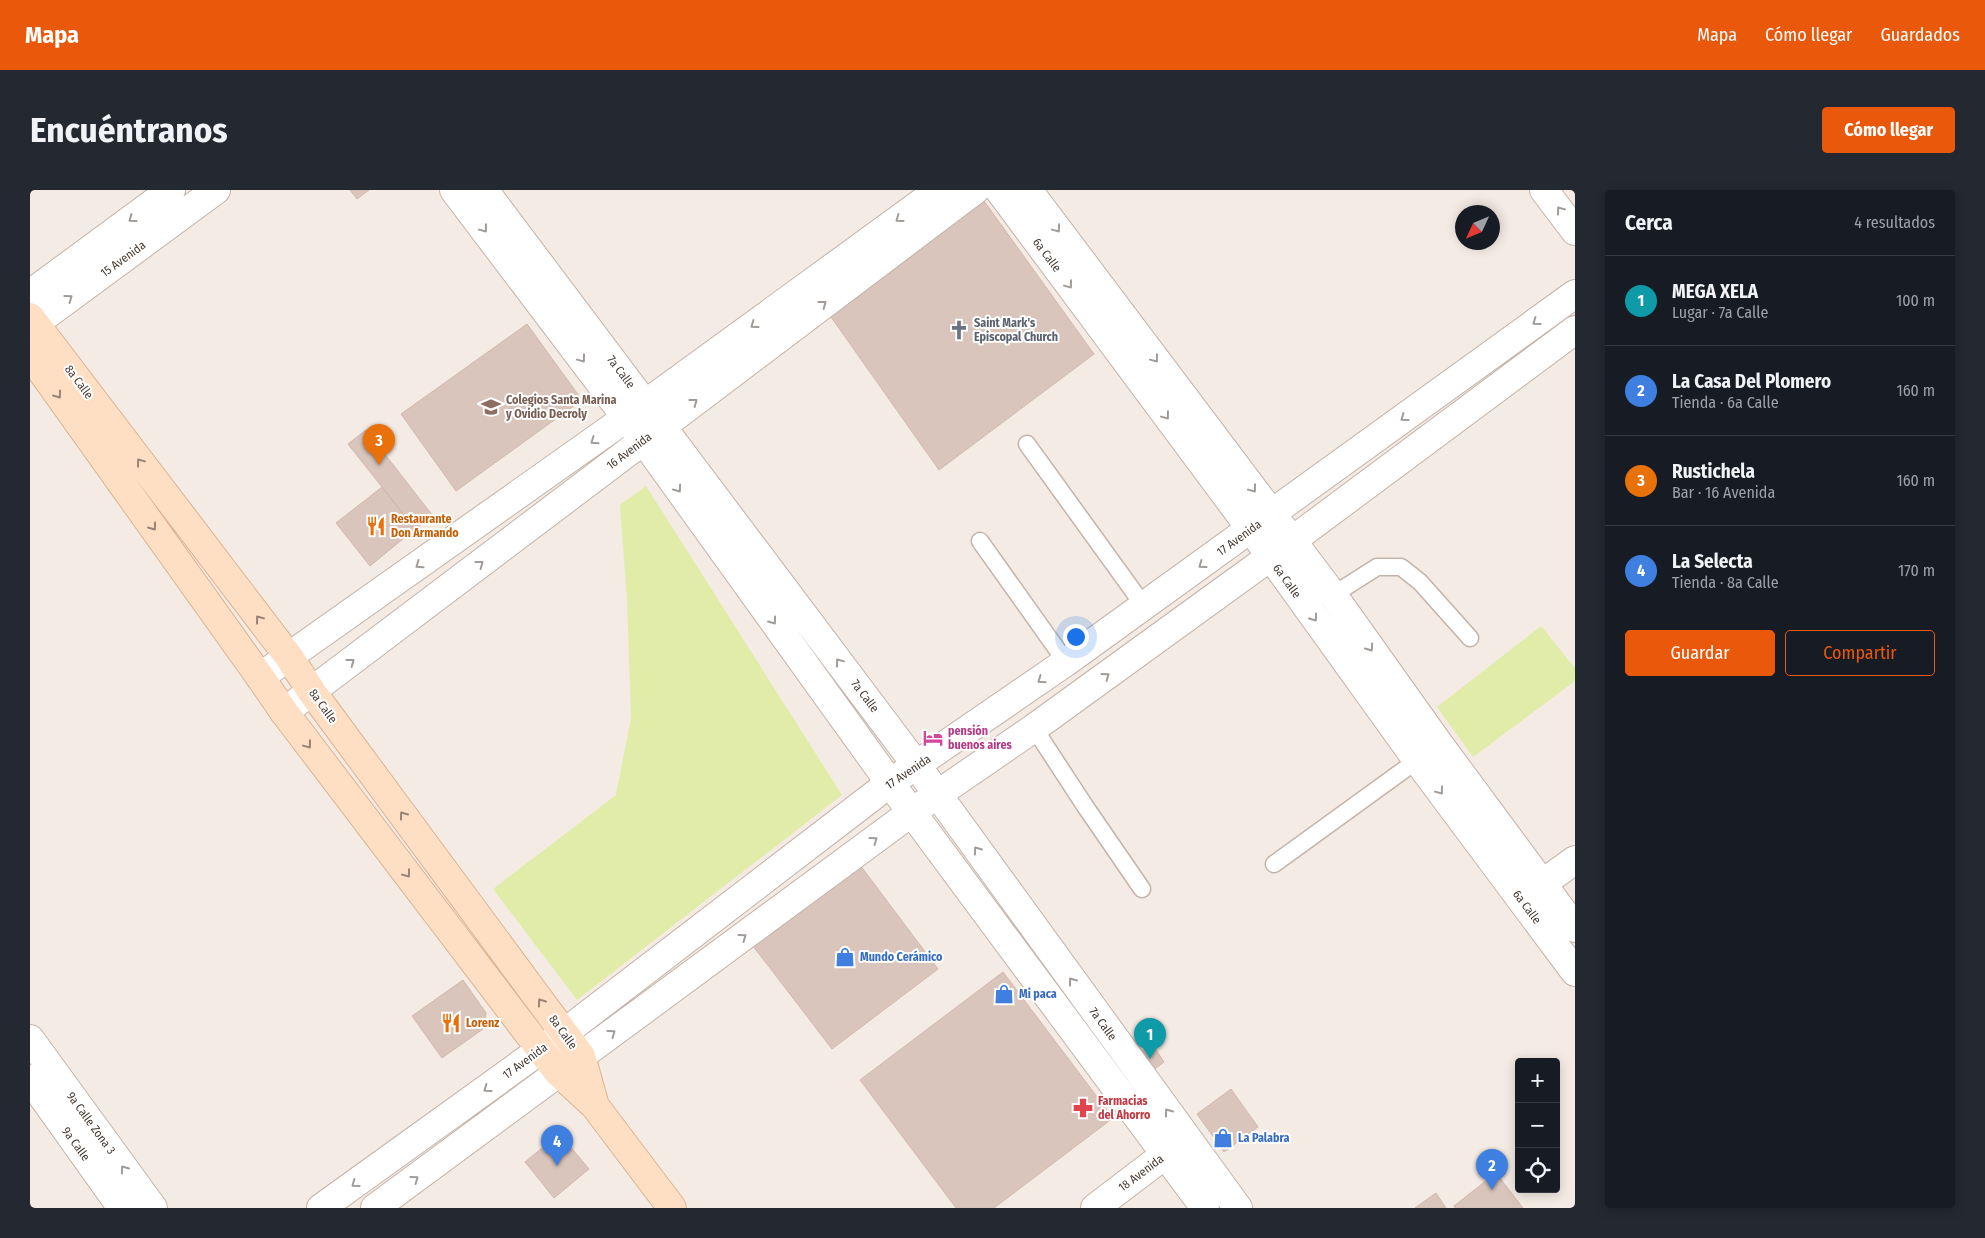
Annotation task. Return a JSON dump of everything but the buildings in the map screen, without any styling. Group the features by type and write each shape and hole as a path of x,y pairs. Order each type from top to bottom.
{"main road":[{"name":"8a Calle","path":"32,323 289,657 312,692 581,1056 595,1106"},
{"name":"8a Calle","path":"30,355 284,712 541,1050 559,1072 595,1106 672,1208"}],"street":[{"path":"30,294 172,190"},
{"name":"7a Calle","path":"454,190 636,411"},
{"name":"7a Calle","path":"484,190 890,784 1205,1208"},
{"path":"260,677 636,411 939,190"},
{"name":"16 Avenida","path":"284,712 975,190"},
{"name":"6a Calle","path":"999,190 1261,522 1292,541 1439,744 1531,892"},
{"name":"6a Calle","path":"1028,190 1261,522 1270,557 1417,760 1531,892 1562,914 1575,972"},
{"path":"1544,190 1575,231"},
{"name":"15 Avenida","path":"32,323 207,193"},
{"name":"17 Avenida","path":"321,1208 564,1033 890,784 1066,662 1575,294"},
{"path":"375,1208 936,794 1034,728 1292,541 1575,330"},
{"name":"7a Calle","path":"652,434 918,766 936,794 1238,1208"},
{"path":"1531,892 1575,860"},
{"name":"9a Calle Zona 3","path":"30,1039 153,1208"},
{"name":"9a Calle","path":"30,1079 122,1208"},
{"name":"18 Avenida","path":"1127,1208 1171,1163 1192,1146"},
{"name":"18 Avenida","path":"1095,1208 1171,1163"}],"lane":[{"path":"1027,444 1144,606"},
{"path":"980,541 1066,662"},
{"path":"1332,595 1378,566 1401,567 1420,582 1470,638"},
{"path":"1034,728 1142,888"},
{"path":"1274,864 1439,744"}],"green space":[{"path":"646,486 842,795 577,1000 493,889 616,795 631,718 627,600 620,505"},
{"path":"1541,626 1575,668 1575,681 1473,757 1437,707"}],"place":[{"name":"Saint Mark's Episcopal Church","path":"959,330"},
{"name":"Colegios Santa Marina y Ovidio Decroly","path":"491,407"},
{"name":"Rustichela","path":"379,465"},
{"name":"Restaurante Don Armando","path":"376,526"},
{"name":"pensión buenos aires","path":"933,738"},
{"name":"Mundo Cerámico","path":"845,957"},
{"name":"Mi paca","path":"1004,994"},
{"name":"Lorenz","path":"451,1023"},
{"name":"MEGA XELA","path":"1150,1059"},
{"name":"Farmacias del Ahorro","path":"1083,1108"},
{"name":"La Palabra","path":"1223,1138"},
{"name":"La Selecta","path":"557,1166"},
{"name":"La Casa Del Plomero","path":"1492,1190"}]}
